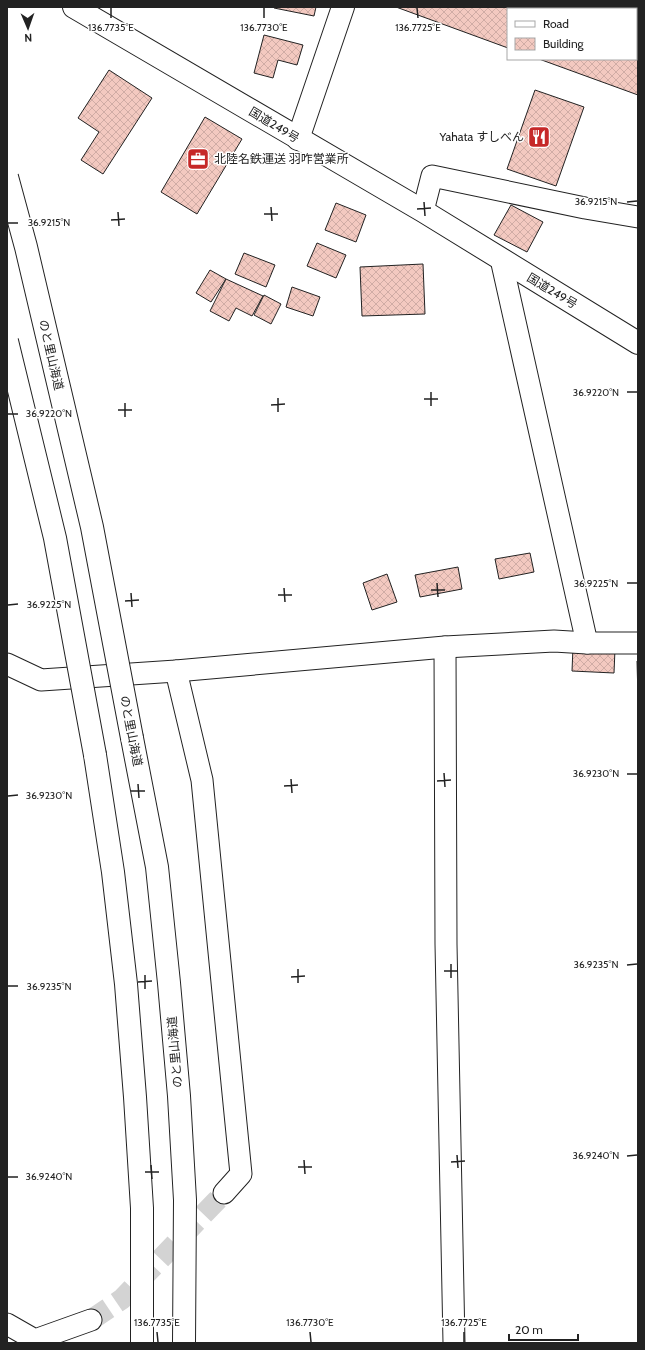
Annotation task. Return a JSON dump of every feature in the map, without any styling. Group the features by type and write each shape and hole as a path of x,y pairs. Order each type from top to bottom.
{"main road":[{"name":"国道249号","path":"74,7 423,211 638,343"},
{"path":"298,139 343,7"},
{"name":"のと里山海道","path":"7,177 92,527 157,867 170,983 185,1200 184,1343"},
{"path":"7,341 55,538 95,755 113,872 134,1082 142,1208 142,1343"}],"street":[{"path":"423,211 432,176 585,208 638,217"},
{"path":"501,259 587,643"},
{"path":"7,664 41,680 176,671 445,647 554,641 587,643 638,643"},
{"path":"445,647 446,944 454,1343"},
{"path":"176,671 202,780 241,1174 224,1193"},
{"path":"7,1324 35,1340 91,1320"}],"building":[{"path":"274,7 316,7 314,16"},
{"path":"396,7 568,8 507,8 507,48"},
{"path":"638,7 638,95 542,60 637,60 637,8 602,8"},
{"path":"264,35 303,45 297,65 278,60 273,78 254,73"},
{"path":"109,70 152,98 103,174 81,160 99,132 78,118"},
{"path":"535,90 584,107 556,186 507,169"},
{"path":"205,117 242,139 197,214 161,192"},
{"path":"336,203 366,215 356,242 325,230"},
{"path":"511,205 543,222 527,252 494,235"},
{"path":"317,243 346,255 336,278 307,266"},
{"path":"244,253 275,265 266,287 235,274"},
{"path":"423,264 425,314 362,316 360,267"},
{"path":"210,270 226,279 211,302 196,293"},
{"path":"226,279 263,296 252,316 236,308 229,321 210,311"},
{"path":"292,287 320,297 313,316 286,307"},
{"path":"264,295 281,304 271,324 254,315"},
{"path":"530,553 534,572 499,579 495,559"},
{"path":"458,567 462,589 420,597 415,575"},
{"path":"387,574 397,602 372,610 363,583"},
{"path":"573,647 615,649 614,673 572,671"},
{"path":"637,661 638,661 638,698"}],"tunnel":[{"path":"91,1320 122,1299 224,1193"}],"place":[{"name":"Yahata すしべん","path":"539,137"},
{"name":"北陸名鉄運送 羽咋営業所","path":"198,159"}]}
